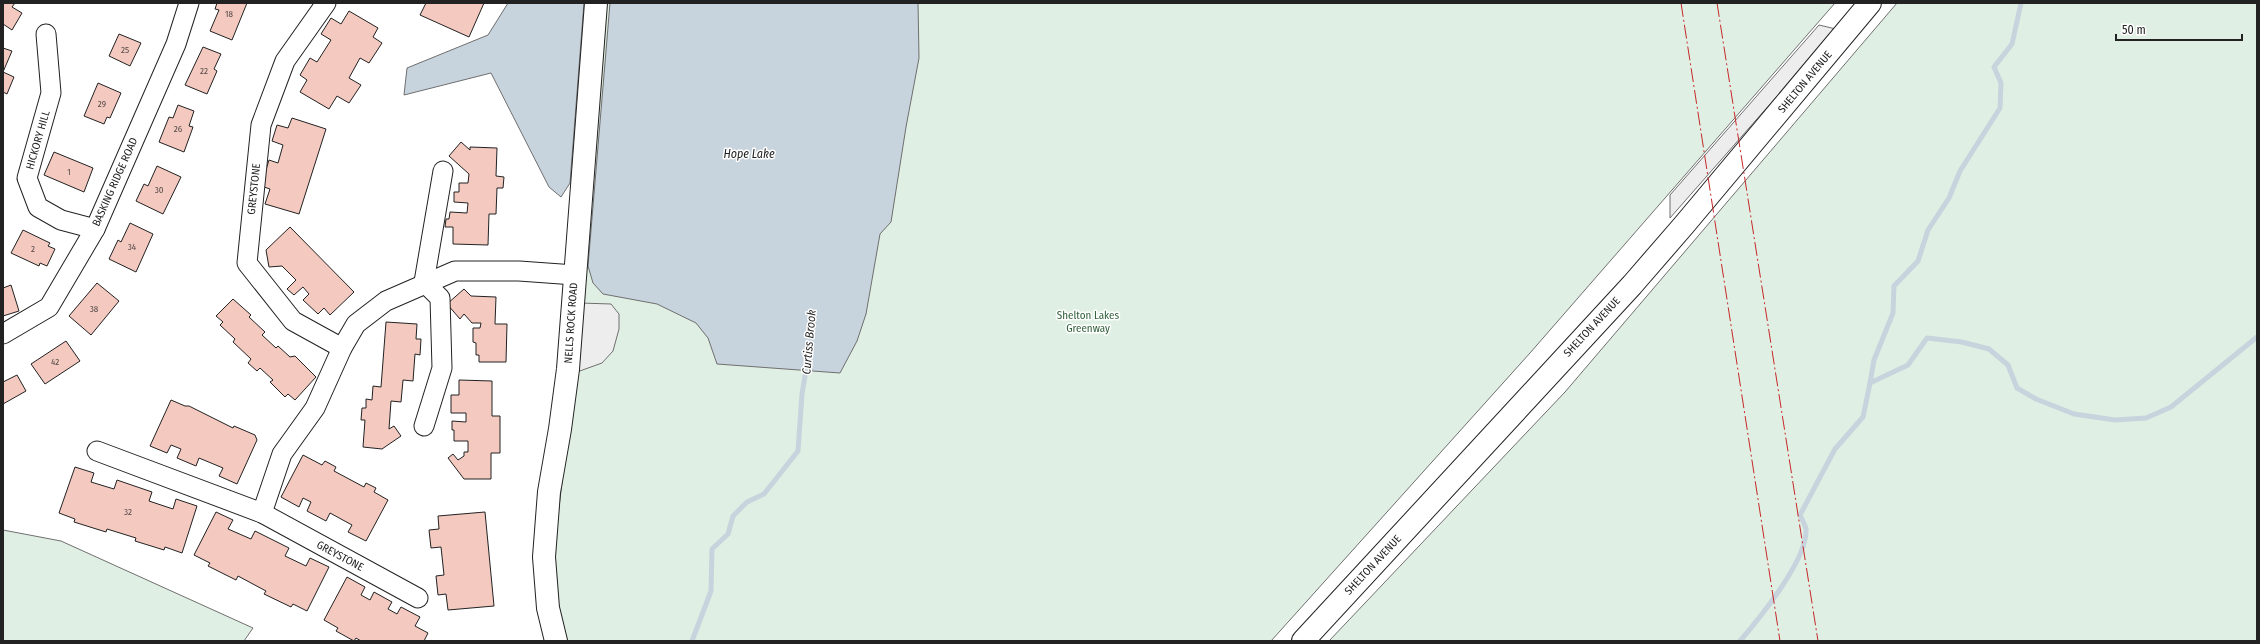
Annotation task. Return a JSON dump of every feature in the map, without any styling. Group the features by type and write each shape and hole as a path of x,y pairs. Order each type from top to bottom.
{"main road":[{"name":"NELLS ROCK ROAD","path":"556,641 548,608 544,557 549,492 560,429 568,369 596,3"},
{"name":"SHELTON AVENUE","path":"1303,641 1642,273 1870,3"}],"street":[{"name":"BASKING RIDGE ROAD","path":"3,334 49,307 94,229 176,44 190,3"},
{"name":"GREYSTONE","path":"326,3 285,61 261,125 247,263 293,322 342,348"},
{"name":"HICKORY HILL","path":"46,34 51,93 27,178 38,207 61,220 94,229"},
{"path":"424,282 443,171"},
{"path":"262,513 282,454 315,408 342,348 356,324 386,300 424,282 455,271 519,271 575,275"},
{"path":"424,282 440,298 442,368 424,426"},
{"name":"GREYSTONE","path":"97,451 262,513 418,598"}],"green space":[{"name":"Shelton Lakes Greenway","path":"604,3 1835,3 1530,353 1271,641 567,641 558,602 553,557 566,449"},
{"path":"1897,3 2257,3 2257,641 1329,641 1565,392"},
{"path":"3,530 61,541 253,628 244,641 3,641"}],"shaded area":[{"path":"1819,25 1836,29 1670,218 1670,195"},
{"path":"580,303 611,304 619,314 619,329 613,351 602,363 577,372"}],"water":[{"path":"508,3 584,3 570,183 561,197 549,187 491,73 404,95 407,68 488,35"},
{"name":"Hope Lake","path":"610,3 918,3 919,58 906,127 891,222 880,234 866,314 857,341 840,373 717,364 708,338 696,323 657,304 603,294 593,283 588,266"}],"building":[{"path":"3,3 15,3 12,7 22,13 12,30 3,24"},
{"path":"217,3 247,3 232,40 210,31 219,10 215,9"},
{"path":"426,3 484,3 469,37 420,15"},
{"path":"349,11 378,28 373,37 382,43 369,63 360,58 349,78 361,85 349,103 337,96 329,109 300,92 307,80 300,75 310,58 317,62 331,40 321,34 331,18 341,24"},
{"path":"119,34 141,43 130,66 109,56"},
{"path":"203,47 221,54 214,69 217,71 207,94 185,85"},
{"path":"3,48 12,51 3,72"},
{"path":"3,72 14,77 7,94 3,92"},
{"path":"98,83 121,93 110,118 107,117 104,124 84,116"},
{"path":"178,105 194,111 189,126 193,127 184,152 159,142 169,117 173,118"},
{"path":"292,118 326,129 299,214 265,204 270,189 261,186 269,160 278,163 283,145 272,141 277,125 288,128"},
{"path":"461,142 470,150 470,147 497,148 496,176 504,177 503,188 497,188 496,214 489,214 488,245 453,244 453,227 445,227 446,219 449,219 450,212 467,213 468,203 454,202 454,192 459,192 459,183 468,183 469,174 449,156"},
{"path":"54,152 93,168 84,192 44,175"},
{"path":"157,166 181,177 163,214 136,201 144,184 148,186"},
{"path":"130,223 153,234 136,272 109,259 118,240 121,242"},
{"path":"290,227 354,292 330,315 324,308 318,314 303,300 309,294 303,287 294,295 287,289 296,280 282,266 269,267 266,250"},
{"path":"23,230 50,243 48,246 55,249 47,266 40,263 39,266 11,253"},
{"path":"97,283 119,301 91,335 69,316"},
{"path":"11,285 19,311 3,316 3,288"},
{"path":"464,289 471,296 496,297 495,324 507,324 506,362 479,362 479,355 476,355 476,343 473,342 473,328 480,328 481,323 472,323 464,314 460,319 447,304"},
{"path":"233,299 251,315 249,317 265,332 262,335 276,348 278,346 290,357 295,356 316,377 295,400 288,394 285,397 270,382 273,380 260,368 257,371 248,363 251,359 233,342 235,339 220,325 223,322 216,316"},
{"path":"386,322 417,324 416,339 421,339 420,355 415,354 413,381 403,380 401,402 391,401 389,429 394,426 401,436 382,449 363,447 365,420 361,420 362,408 366,408 366,399 372,400 373,386 381,387"},
{"path":"66,341 80,361 45,384 31,364"},
{"path":"17,375 26,391 3,404 3,382"},
{"path":"459,380 492,381 492,416 500,416 500,453 491,453 491,479 464,479 448,458 453,454 458,460 464,456 464,452 468,452 468,441 454,441 454,430 452,430 452,421 466,422 466,413 451,413 451,395 459,395"},
{"path":"171,400 185,406 189,406 233,428 234,426 255,435 257,440 237,484 219,476 223,468 199,458 196,466 177,458 181,449 171,445 167,453 150,446"},
{"path":"303,455 322,465 325,461 336,467 334,471 364,487 366,483 376,488 374,492 388,500 366,541 348,532 352,525 330,513 326,521 307,511 311,502 303,498 299,507 281,497"},
{"path":"75,467 94,473 91,482 114,489 117,480 152,492 149,501 173,509 176,499 197,506 182,553 165,547 164,550 135,541 136,538 107,529 106,532 74,522 75,519 59,513"},
{"path":"216,512 233,520 228,529 251,539 255,531 289,548 285,556 306,566 310,558 329,567 307,611 293,604 291,607 264,594 266,591 238,576 236,580 208,566 210,563 194,555"},
{"path":"485,512 494,606 448,610 446,594 438,595 436,576 444,575 441,547 431,548 429,530 439,529 438,516"},
{"path":"347,577 365,587 361,595 370,600 374,592 392,602 388,609 397,614 401,607 420,617 415,626 428,633 424,641 361,641 356,638 354,641 336,631 338,628 324,620"}],"waterway":[{"path":"1870,383 1874,360 1893,313 1894,286 1918,261 1928,230 1949,198 1960,171 2000,108 2001,83 1994,67 2012,44 2021,3"},
{"path":"1740,641 1770,604 1791,572 1805,542 1806,529 1800,515 1835,449 1863,417 1870,383 1908,365 1927,338 1962,342 1989,349 2008,365 2017,388 2036,399 2074,414 2115,420 2146,418 2171,407 2257,337"},
{"name":"Curtiss Brook","path":"692,641 711,591 712,549 728,534 733,516 747,502 764,494 798,451 802,394 807,364"}],"power":[{"path":"1681,3 1780,641"},
{"path":"1717,3 1818,641"}]}
